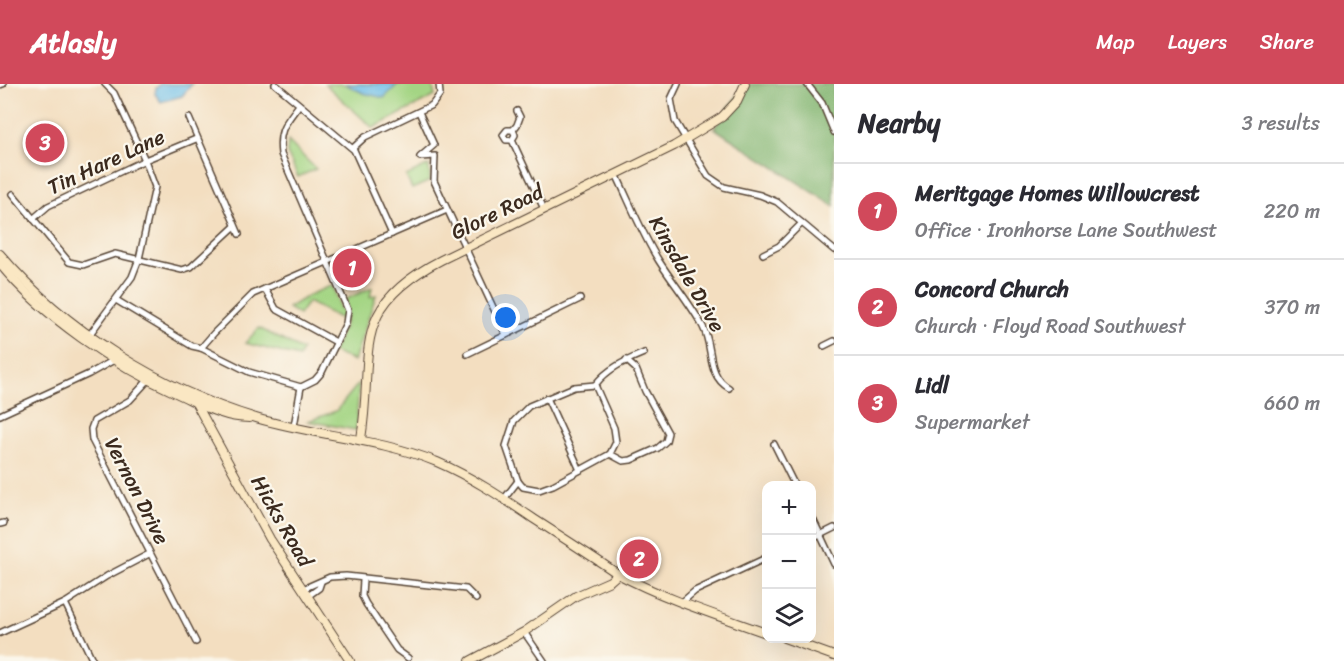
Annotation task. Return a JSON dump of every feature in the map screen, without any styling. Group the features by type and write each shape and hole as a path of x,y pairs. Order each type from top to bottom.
{"main road":[{"name":"Glore Road","path":"361,439 366,357 371,334 381,309 396,288 414,273 616,174 722,117 745,84"},
{"path":"0,254 31,287 90,334 190,406 206,423"},
{"path":"0,264 35,300 114,360 191,394 256,418 361,439 436,462 476,481 618,574 681,603 762,632"},
{"path":"169,390 221,414 238,418 256,418"},
{"name":"Hicks Road","path":"191,394 270,539 350,661"},
{"path":"216,440 210,418 221,414"},
{"path":"470,661 524,632 576,596 610,581 618,574"},
{"path":"796,643 834,656"}],"street":[{"path":"90,334 132,277 139,259 155,188 145,160 114,93 105,84"},
{"path":"275,84 353,148 392,234"},
{"path":"353,148 365,137 419,112 438,98 439,84"},
{"path":"678,84 672,94 671,107 675,121 699,163 714,181 724,187 771,199 783,206 834,250"},
{"path":"807,84 822,103 834,132"},
{"path":"116,300 192,346 201,348 246,370 301,387 309,385 319,376 346,323 348,310 281,154 279,139 283,126 299,105"},
{"path":"513,130 519,121 517,111"},
{"path":"419,112 434,145 420,157 435,156 434,181 506,335"},
{"path":"189,118 238,234"},
{"path":"512,140 506,140 503,135 507,130 513,130"},
{"path":"512,140 515,135 513,130"},
{"name":"Tin Hare Lane","path":"33,219 48,206 145,160 196,139"},
{"path":"512,140 544,209"},
{"name":"Kinsdale Drive","path":"616,174 654,254 703,327 708,339 715,375 721,384 729,388"},
{"path":"13,194 69,262 83,265 115,254 182,270 191,267 235,226"},
{"path":"201,348 253,294 447,210"},
{"path":"763,254 779,246 802,224"},
{"path":"265,289 276,309 336,342"},
{"path":"467,354 580,299"},
{"path":"824,346 834,340"},
{"path":"595,385 614,428 615,442 610,454 553,485 539,490 523,487 518,481 506,446 514,421 529,405 574,387 595,385 609,370 644,353"},
{"path":"0,415 114,360"},
{"path":"610,454 623,461 631,460 658,448 666,441 668,433 636,369 626,360"},
{"name":"Vernon Drive","path":"151,377 130,400 94,421 91,429 92,440 196,642"},
{"path":"294,426 301,387"},
{"path":"548,398 580,470"},
{"path":"774,444 792,481"},
{"path":"504,499 518,481"},
{"path":"816,525 834,564"},
{"path":"816,537 834,528"},
{"path":"0,633 65,603 107,576 149,554"},
{"path":"681,603 695,591 762,560"},
{"path":"305,592 319,588 321,582 337,576 466,589 476,598"},
{"path":"363,580 362,596 366,604 397,650 408,658"},
{"path":"65,603 93,661"},
{"path":"524,632 544,661"}],"green space":[{"path":"325,84 432,84 435,96 373,128"},
{"path":"746,84 834,84 834,206 714,128"},
{"path":"288,141 316,169 298,177 287,153"},
{"path":"429,165 430,181 412,189 406,176"},
{"path":"333,285 340,309 344,309 343,320 308,302 299,315 288,308 309,295"},
{"path":"372,287 370,297 376,295 354,361 332,352 346,320 344,300"},
{"path":"259,328 302,350 299,357 245,343"},
{"path":"359,383 356,430 308,421 336,411"}],"water":[{"path":"160,84 192,84 182,96 161,102 155,94"},
{"path":"345,84 398,84 384,98 363,93"}],"place":[{"name":"Lidl","path":"45,143"},
{"name":"Meritgage Homes Willowcrest","path":"352,268"},
{"name":"Concord Church","path":"639,559"}]}
